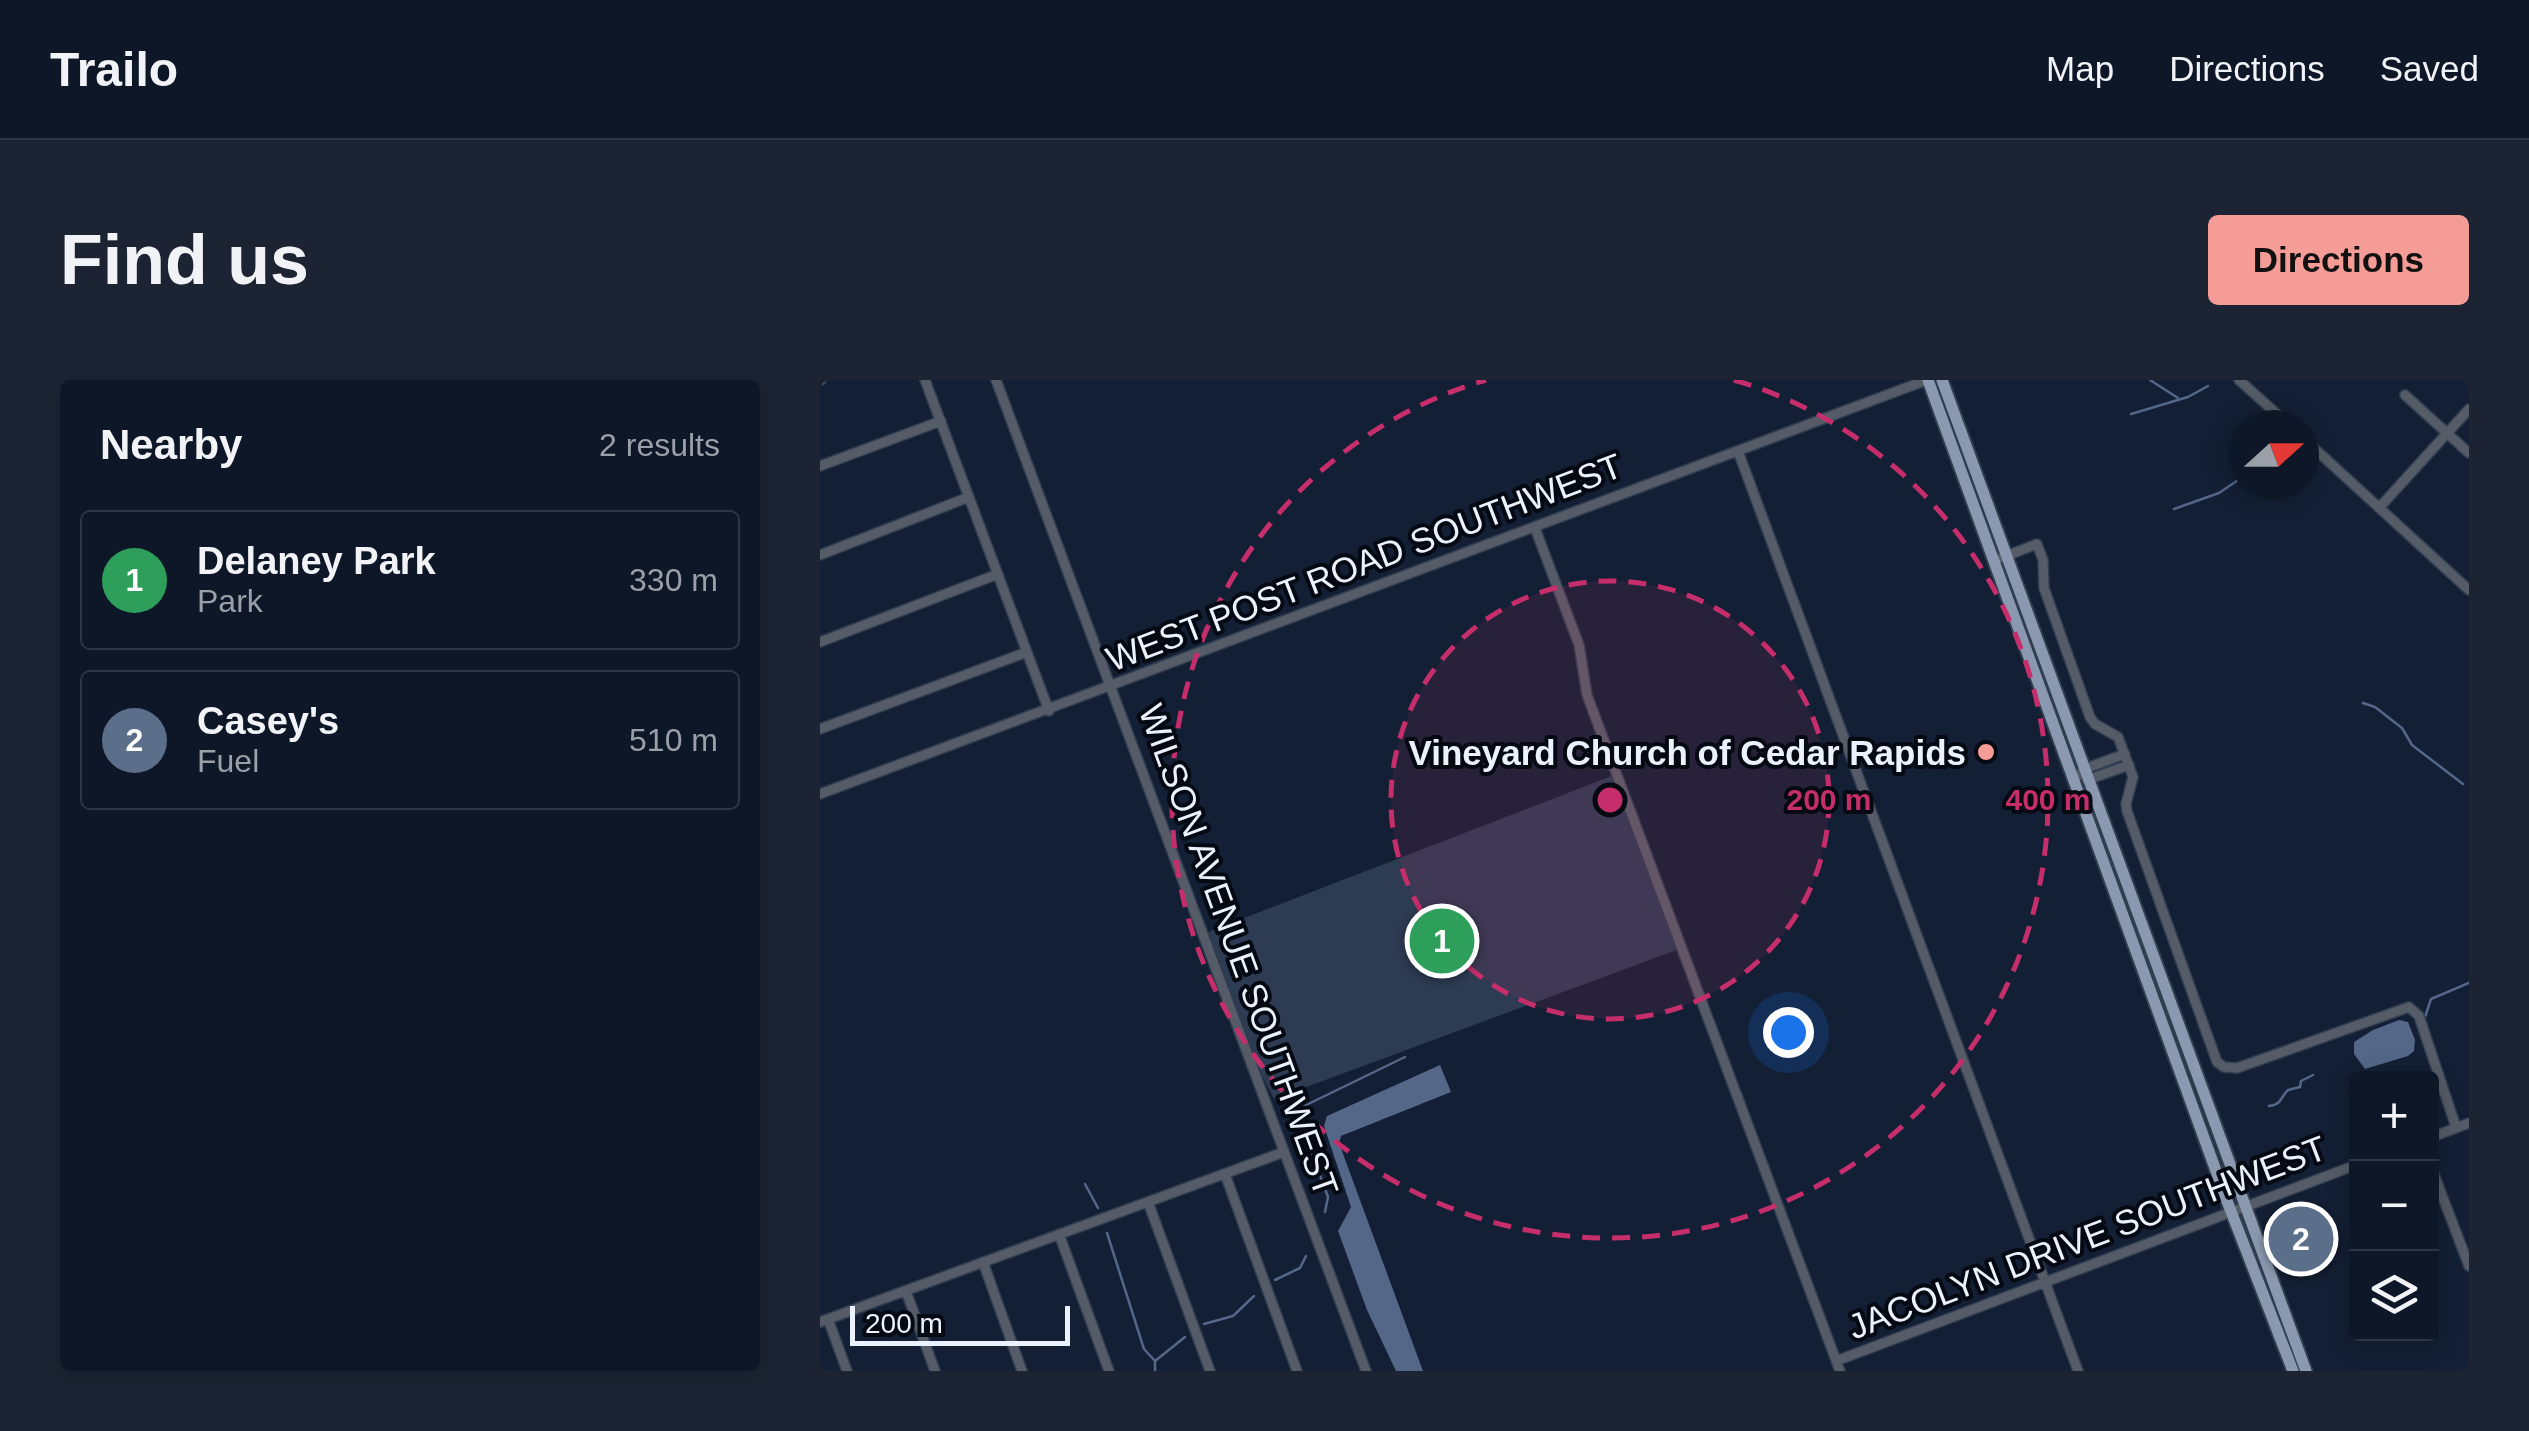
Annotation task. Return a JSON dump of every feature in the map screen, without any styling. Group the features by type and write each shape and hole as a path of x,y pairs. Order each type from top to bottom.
{"main road":[{"path":"1928,380 2086,775 2300,1371"},
{"path":"1942,380 2074,780 2232,1212 2281,1340 2300,1371"}],"street":[{"path":"926,380 1049,711"},
{"name":"WILSON AVENUE SOUTHWEST","path":"996,380 1366,1371"},
{"name":"WEST POST ROAD SOUTHWEST","path":"820,794 1928,380"},
{"path":"2240,380 2273,410"},
{"path":"2405,395 2469,454"},
{"path":"2379,508 2469,410"},
{"path":"820,466 941,421"},
{"path":"1738,451 2078,1371"},
{"path":"2319,453 2468,588"},
{"path":"820,554 969,498"},
{"path":"1535,528 1579,644 1588,696 1838,1366"},
{"path":"2000,558 2037,544 2044,560 2044,588 2090,717 2118,737 2133,777 2127,812 2218,1062 2237,1068 2409,1007 2419,1016 2456,1127"},
{"path":"820,642 998,574"},
{"path":"820,729 1027,652"},
{"path":"2074,780 2127,760"},
{"path":"2439,1134 2469,1122"},
{"path":"848,1371 824,1321 1284,1152"},
{"name":"JACOLYN DRIVE SOUTHWEST","path":"1838,1366 2045,1282 2349,1168"},
{"path":"1225,1174 1298,1371"},
{"path":"2439,1187 2469,1266"},
{"path":"1148,1202 1210,1371"},
{"path":"1059,1234 1110,1371"},
{"path":"982,1262 1022,1371"},
{"path":"906,1291 936,1371"}],"shaded area":[{"path":"1617,774 1682,948 1274,1099 1240,1033 1203,934"},
{"path":"2399,1020 2408,1022 2415,1040 2414,1051 2365,1069 2354,1054 2354,1042"},
{"path":"1440,1065 1451,1092 1341,1136 1339,1143 1423,1371 1396,1371 1367,1310 1338,1231 1351,1207 1324,1126 1327,1116"}],"waterway":[{"path":"2150,380 2178,398"},
{"path":"2131,414 2188,397 2208,386"},
{"path":"2174,509 2229,486"},
{"path":"2363,703 2375,707 2402,728 2412,745 2463,784"},
{"path":"2425,1017 2431,999 2469,983"},
{"path":"1325,1212 1328,1197 1298,1115 1300,1108 1405,1057"},
{"path":"2269,1106 2313,1075"},
{"path":"1085,1184 1098,1208"},
{"path":"1107,1233 1144,1349 1155,1361"},
{"path":"1275,1280 1300,1268 1306,1256"},
{"path":"1204,1324 1233,1316 1254,1296"},
{"path":"1155,1371 1155,1361 1185,1337"}],"place":[{"name":"Vineyard Church of Cedar Rapids","path":"1986,752"},
{"name":"Delaney Park","path":"1442,941"},
{"name":"Casey's","path":"2301,1239"}]}
